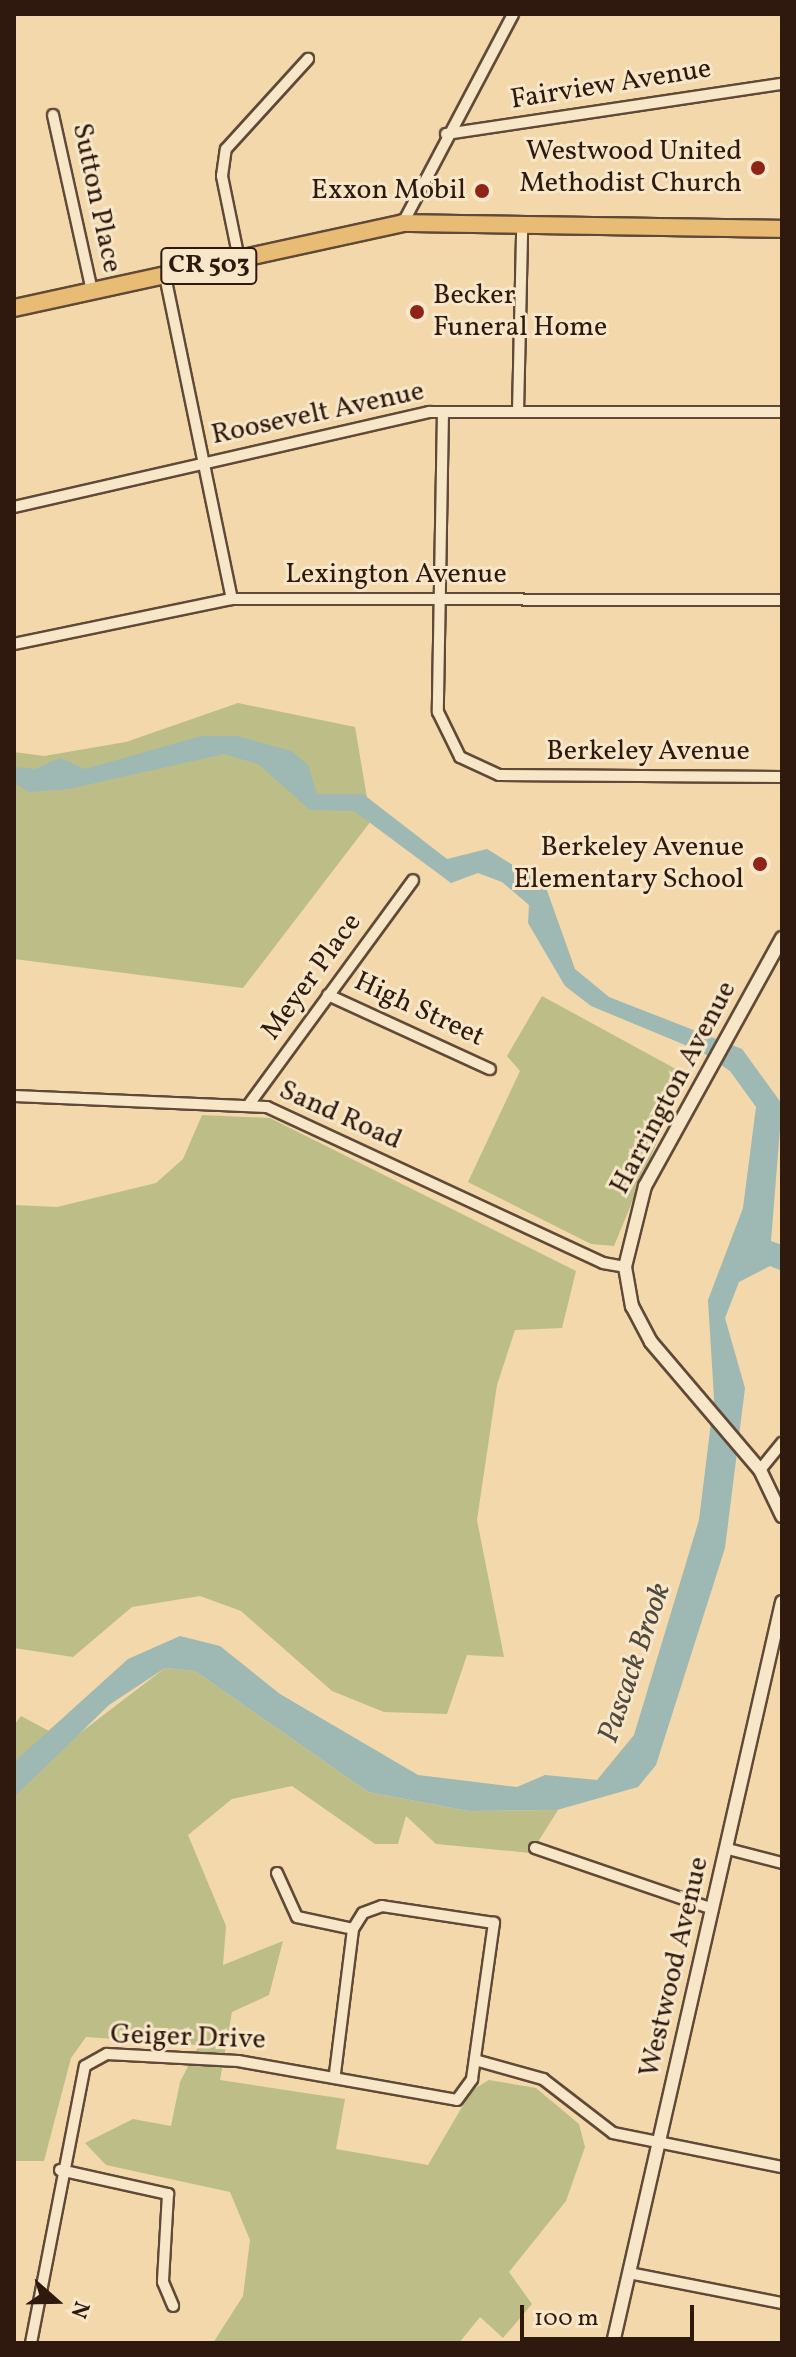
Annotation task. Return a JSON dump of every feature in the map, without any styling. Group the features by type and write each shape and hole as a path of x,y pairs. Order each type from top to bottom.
{"main road":[{"name":"CR 503","path":"14,308 403,223 522,230 782,229"}],"street":[{"path":"403,223 446,134 513,14"},
{"path":"239,259 222,176 226,149 308,59"},
{"name":"Fairview Avenue","path":"446,134 782,84"},
{"name":"Sutton Place","path":"53,115 92,291"},
{"path":"518,412 522,230"},
{"path":"165,276 232,599"},
{"name":"Roosevelt Avenue","path":"14,507 443,412 782,412"},
{"name":"Berkeley Avenue","path":"443,412 440,599 444,734 471,766 514,775 782,777"},
{"name":"Lexington Avenue","path":"14,644 232,599 782,600"},
{"name":"Meyer Place","path":"250,1103 413,880"},
{"name":"Harrington Avenue","path":"625,1267 639,1199 782,938"},
{"name":"High Street","path":"328,995 490,1069"},
{"name":"Sand Road","path":"14,1096 250,1103 603,1263 625,1267"},
{"path":"625,1267 639,1321 706,1409 760,1470 781,1507"},
{"path":"760,1470 782,1443"},
{"name":"Westwood Avenue","path":"613,2343 782,1602"},
{"path":"535,1848 713,1909"},
{"path":"728,1849 782,1863"},
{"path":"277,1873 297,1917 353,1929 335,2073"},
{"name":"Geiger Drive","path":"31,2343 60,2170 85,2066 100,2056 335,2073 444,2102 465,2091 475,2060 494,1923 382,1906 363,1913 353,1929"},
{"path":"475,2060 543,2079 613,2133 782,2167"},
{"path":"60,2170 168,2194 163,2282 173,2306"},
{"path":"629,2273 782,2303"}],"green space":[{"path":"238,703 355,727 371,821 243,988 14,959 14,752 44,756 126,742"},
{"path":"542,996 685,1074 614,1246 591,1244 468,1182 520,1071 507,1056"},
{"path":"202,1115 270,1118 576,1271 562,1328 515,1330 497,1385 477,1520 504,1657 467,1655 447,1714 384,1712 332,1691 241,1611 200,1596 132,1607 73,1657 14,1648 14,1205 57,1207 156,1183 183,1159"},
{"path":"165,1668 195,1671 368,1792 469,1811 558,1810 531,1853 436,1844 406,1816 398,1844 375,1844 292,1786 232,1799 188,1835 226,1926 223,1965 283,1941 269,1995 232,2012 220,2080 345,2099 336,2149 428,2165 472,2090 489,2080 536,2088 579,2124 585,2147 566,2201 509,2272 532,2304 503,2338 480,2317 459,2343 213,2343 243,2296 250,2240 230,2192 106,2165 85,2143 133,2119 171,2126 180,2082 199,2045 86,2037 71,2058 44,2161 14,2161 14,1725 21,1716 51,1732 80,1733"}],"water":[{"path":"201,736 236,736 292,751 308,765 317,794 363,794 447,859 487,849 545,885 575,969 609,997 742,1049 782,1104 771,1241 782,1245 782,1271 770,1266 739,1282 725,1318 745,1388 725,1548 656,1765 638,1787 557,1810 469,1811 368,1792 195,1671 165,1668 109,1705 14,1797 14,1762 128,1659 180,1636 220,1646 280,1694 418,1775 517,1787 545,1775 597,1780 634,1735 699,1520 714,1398 708,1300 743,1208 756,1107 730,1071 702,1052 591,1006 565,986 528,923 529,905 502,882 478,873 451,883 354,811 310,810 258,764 224,754 69,789 29,792 14,783 14,767 35,769 60,758 85,769"}],"place":[{"name":"Westwood United Methodist Church","path":"758,168"},
{"name":"Exxon Mobil","path":"482,191"},
{"name":"Becker Funeral Home","path":"417,312"},
{"name":"Berkeley Avenue Elementary School","path":"760,864"}],"water label":[{"name":"Pascack Brook","path":"635,1663"}]}
